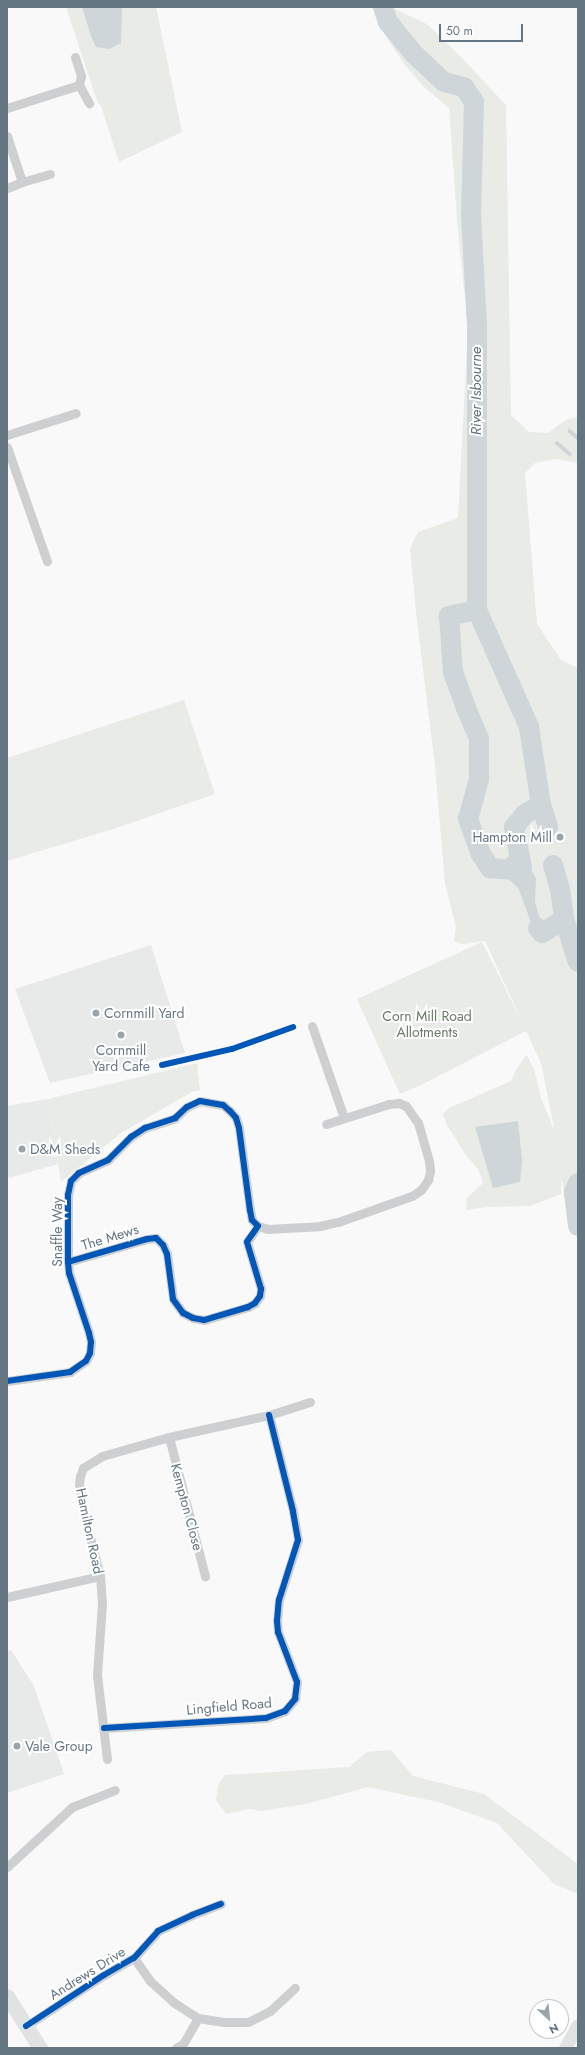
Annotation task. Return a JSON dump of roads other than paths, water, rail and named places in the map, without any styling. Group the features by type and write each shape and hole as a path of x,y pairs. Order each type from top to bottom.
{"main road":[{"path":"7,1996 40,2048"},
{"path":"565,2048 578,2025"}],"street":[{"path":"75,57 81,76 79,85 89,103"},
{"path":"7,108 79,85"},
{"path":"7,136 22,182"},
{"path":"7,188 50,174"},
{"path":"7,435 76,413"},
{"path":"7,447 47,561"},
{"path":"312,1026 344,1118"},
{"name":"Snaffle Way","path":"7,1381 70,1372 86,1361 90,1353 91,1342 72,1284 68,1262 68,1195 72,1182 79,1173 108,1160 131,1137 145,1128 175,1118 187,1107 200,1100 222,1105 236,1118 239,1128 250,1210 252,1220 258,1226"},
{"path":"258,1226 268,1228 320,1226 412,1196 421,1190 430,1171 429,1161 418,1123 406,1106 399,1103 389,1104 326,1124"},
{"name":"The Mews","path":"68,1262 147,1239 156,1238 163,1245 167,1254 174,1299 177,1307 183,1313 193,1318 204,1320 248,1307 255,1303 260,1296 261,1289 247,1247 247,1242 250,1235 258,1226"},
{"name":"Hamilton Road","path":"107,1759 97,1674 102,1604 100,1576 83,1510 79,1484 83,1468 102,1456 168,1437 269,1415 310,1402"},
{"name":"Lingfield Road","path":"104,1728 266,1718 285,1711 295,1699 297,1682 278,1632 276,1621 279,1600 298,1540 293,1511 269,1415"},
{"name":"Kempton Close","path":"168,1437 205,1576"},
{"path":"7,1597 100,1576"},
{"path":"7,1867 72,1807 115,1790"},
{"name":"Andrews Drive","path":"26,2026 104,1975 134,1958 158,1931 192,1915 221,1904"},
{"path":"134,1958 150,1981 173,2002 198,2018 224,2022 248,2022 270,2011 295,1988"},
{"path":"176,2048 183,2044 198,2018"}],"waterway":[{"name":"River Isbourne","path":"383,7 388,22 414,54 444,82 464,87 474,102 471,215 477,327 477,610 529,727 541,805 525,814 514,827 522,868"},
{"path":"570,431 578,438"},
{"path":"557,443 570,454"},
{"path":"477,610 449,616 453,672 479,738 479,779 468,819 481,854 490,868 514,870 524,880"},
{"name":"River Isbourne","path":"541,805 548,827"},
{"name":"River Isbourne","path":"553,865 560,889 564,919 578,962"},
{"path":"538,928 542,933 564,919"},
{"name":"River Isbourne","path":"578,1183 574,1193 578,1226"}],"place":[{"name":"Hampton Mill","path":"560,837"},
{"name":"Cornmill Yard","path":"96,1013"},
{"name":"Cornmill Yard Cafe","path":"121,1035"},
{"name":"D&M Sheds","path":"22,1149"},
{"name":"Vale Group","path":"17,1746"}],"park label":[{"name":"Corn Mill Road Allotments","path":"427,1024"}]}
